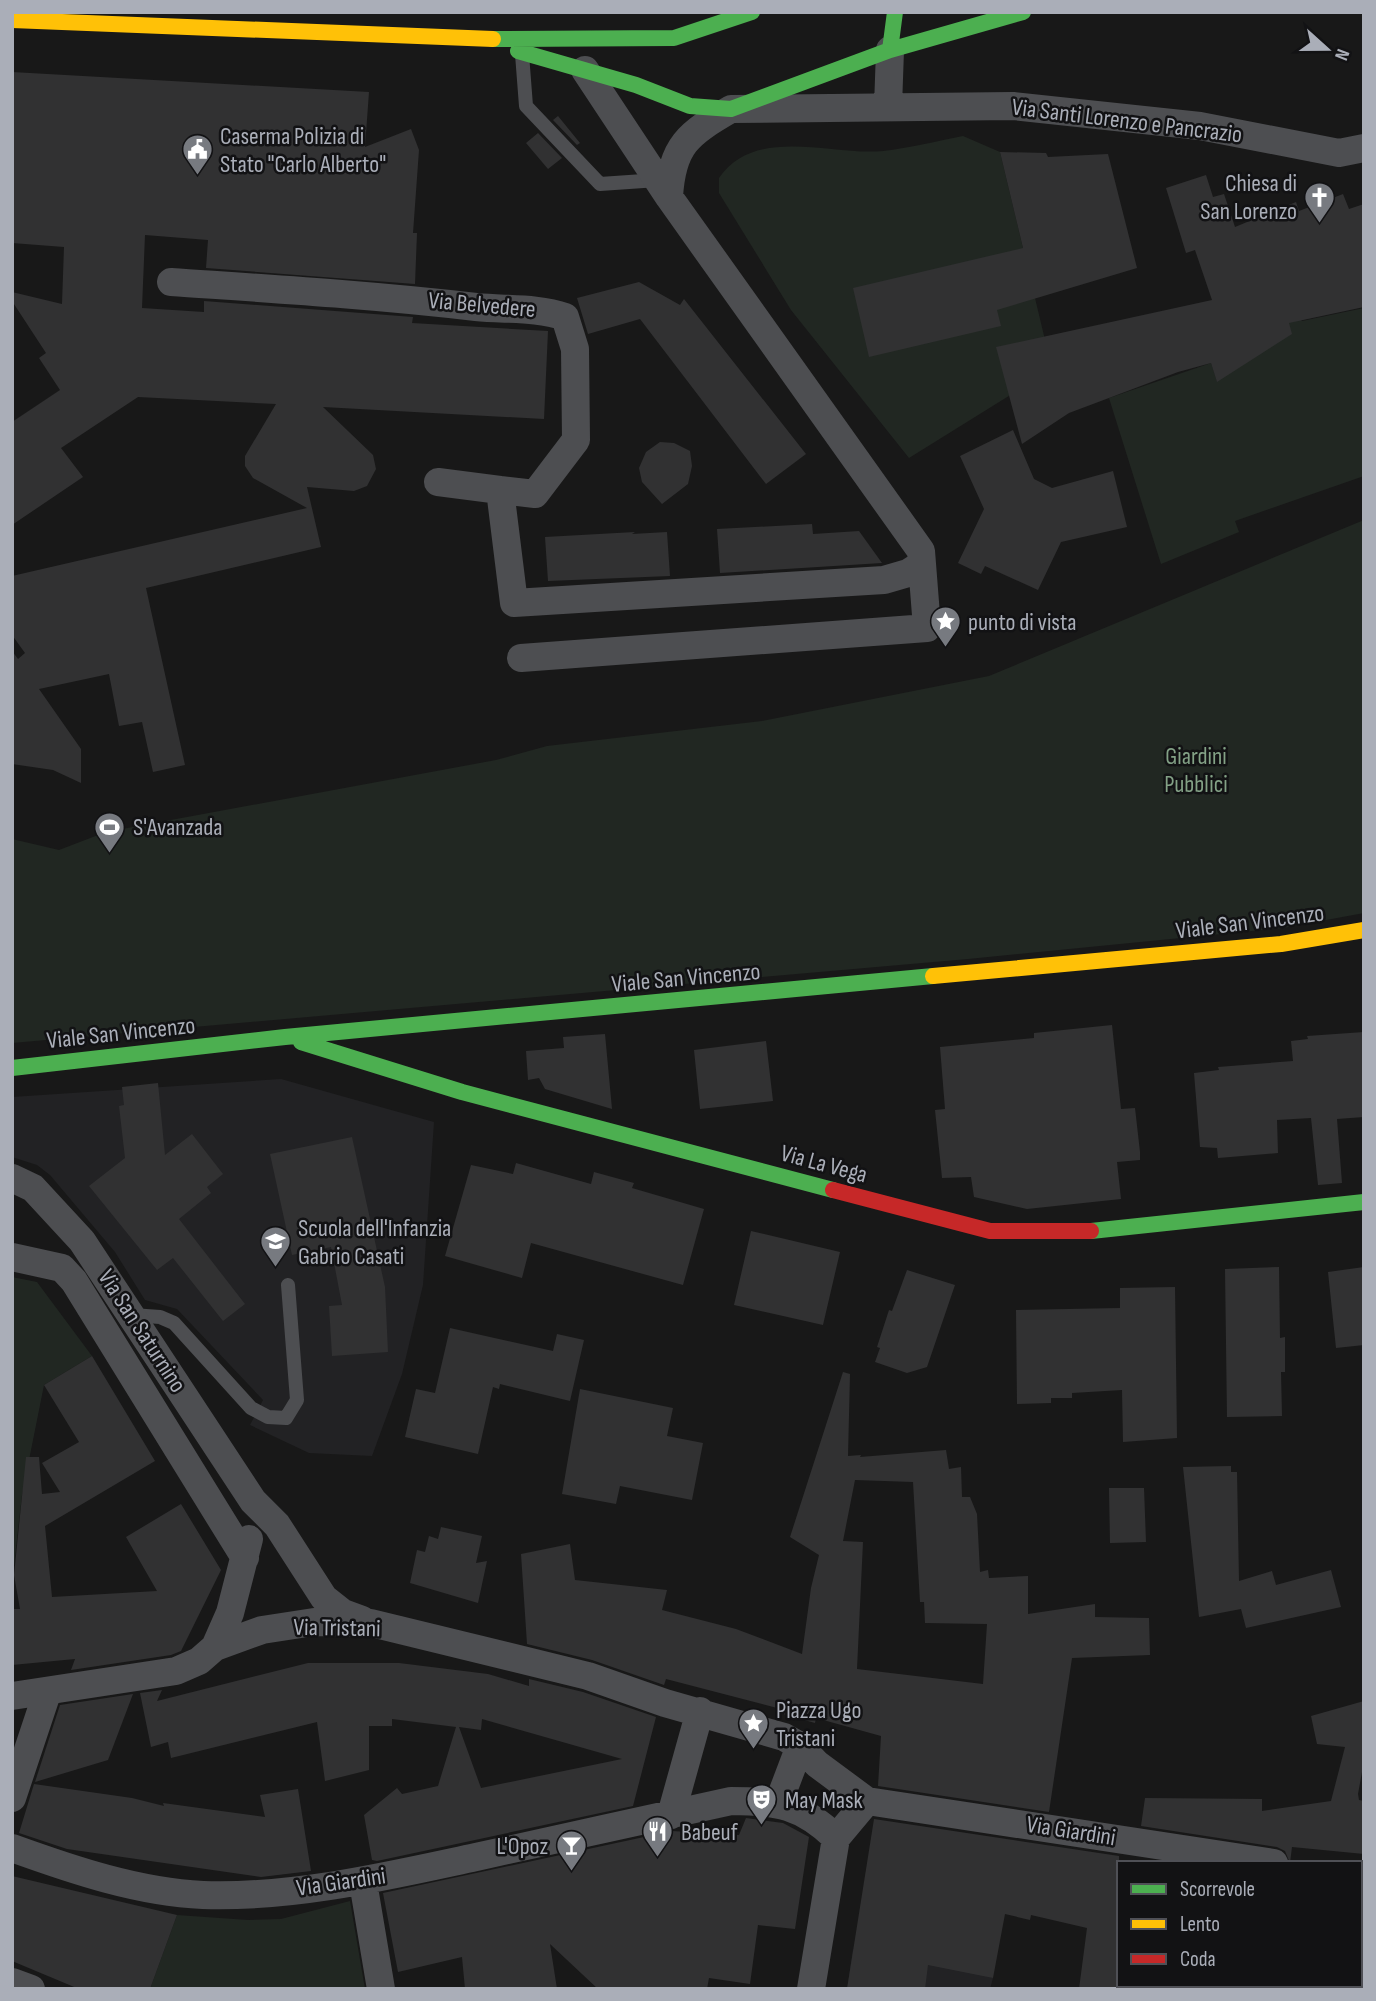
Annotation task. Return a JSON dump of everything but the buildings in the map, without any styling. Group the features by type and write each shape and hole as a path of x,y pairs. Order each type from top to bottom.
{"street":[{"path":"12,20 472,39 674,37 752,12"},
{"path":"888,107 890,50 895,12"},
{"path":"664,188 681,147 702,126 731,109 890,50 1023,12"},
{"path":"654,53 674,37"},
{"path":"472,39 585,70 638,79 690,106 731,109"},
{"path":"521,658 927,628 921,551 664,188 585,70"},
{"path":"630,135 638,79"},
{"name":"Via Santi Lorenzo e Pancrazio","path":"731,109 1013,106 1200,126 1339,153 1364,148"},
{"name":"Via Belvedere","path":"171,282 388,296 513,311 545,310 565,317 575,349 576,440 535,494 438,482"},
{"path":"500,490 514,603 884,580 908,573 922,564"},
{"name":"Viale San Vincenzo","path":"12,1068 285,1037 1281,944 1364,930"},
{"path":"445,1040 454,1022"},
{"name":"Via La Vega","path":"285,1037 435,1084 990,1231 1036,1234 1086,1232 1364,1202"},
{"path":"435,1084 438,1063"},
{"name":"Via San Saturnino","path":"12,1178 33,1188 82,1241 253,1501 277,1525 324,1598 343,1613 371,1623"},
{"name":"Via San Saturnino","path":"12,1257 62,1268 74,1281 245,1558"},
{"path":"215,1647 230,1613 245,1558 253,1501"},
{"name":"Via Tristani","path":"12,1696 47,1693 176,1671 199,1661 215,1647 262,1630 314,1622 371,1623 588,1676 665,1703 700,1711"},
{"path":"12,1798 47,1693"},
{"path":"811,1989 836,1838 867,1801 817,1764 800,1746 784,1737 700,1711 671,1815 731,1801 778,1804 811,1816 836,1838"},
{"path":"778,1804 800,1746"},
{"name":"Via Giardini","path":"867,1801 1261,1861"},
{"name":"Via Giardini","path":"12,1849 137,1886 203,1895 275,1892 363,1881 671,1815"},
{"path":"363,1881 381,1989"},
{"path":"12,1982 31,1989"}],"lane":[{"path":"522,52 526,106 600,184 664,188"},
{"path":"131,1315 160,1317 174,1323 251,1408 268,1417 286,1418 297,1399 288,1285"}],"shaded area":[{"name":"Scuola dell'Infanzia Gabrio Casati","path":"281,1079 434,1122 423,1285 402,1374 372,1456 309,1453 250,1425 263,1400 177,1309 145,1300 115,1252 50,1175 37,1165 12,1157 12,1097"},
{"path":"853,1949 929,1959 993,1978 990,1989 847,1989"}],"green space":[{"path":"963,136 1000,152 1052,369 909,458 791,310 719,193 719,178 735,162 753,152 773,147 883,151"},
{"path":"1284,305 1302,321 1364,308 1364,476 1235,521 1239,532 1161,564 1109,398 1211,363 1217,381"},
{"name":"Giardini Pubblici","path":"1364,520 1364,913 1283,928 968,959 12,1043 12,839 59,850 106,832 496,760 547,746 762,721 989,676"},
{"path":"12,1277 37,1282 92,1356 44,1385 22,1495 12,1583"},
{"path":"350,1901 365,1989 150,1989 177,1915 248,1920 281,1919"}],"traffic: fast":[{"path":"493,39 674,38 752,12"},
{"path":"890,50 895,12"},
{"path":"518,51 636,85 690,106 731,109 890,50 1023,12"},
{"path":"12,1068 285,1037 933,976"},
{"path":"301,1042 462,1092 833,1190"},
{"path":"1091,1231 1364,1202"}],"traffic: slow":[{"path":"12,20 493,39"},
{"path":"933,976 1281,944 1364,930"}],"traffic: jam":[{"path":"833,1190 990,1231 1091,1231"}],"place":[{"name":"Caserma Polizia di Stato \"Carlo Alberto\"","path":"197,177"},
{"name":"Chiesa di San Lorenzo","path":"1320,224"},
{"name":"punto di vista","path":"945,649"},
{"name":"S'Avanzada","path":"110,854"},
{"name":"Scuola dell'Infanzia Gabrio Casati","path":"275,1269"},
{"name":"Piazza Ugo Tristani","path":"753,1751"},
{"name":"May Mask","path":"762,1827"},
{"name":"Babeuf","path":"658,1859"},
{"name":"L'Opoz","path":"571,1873"}]}
